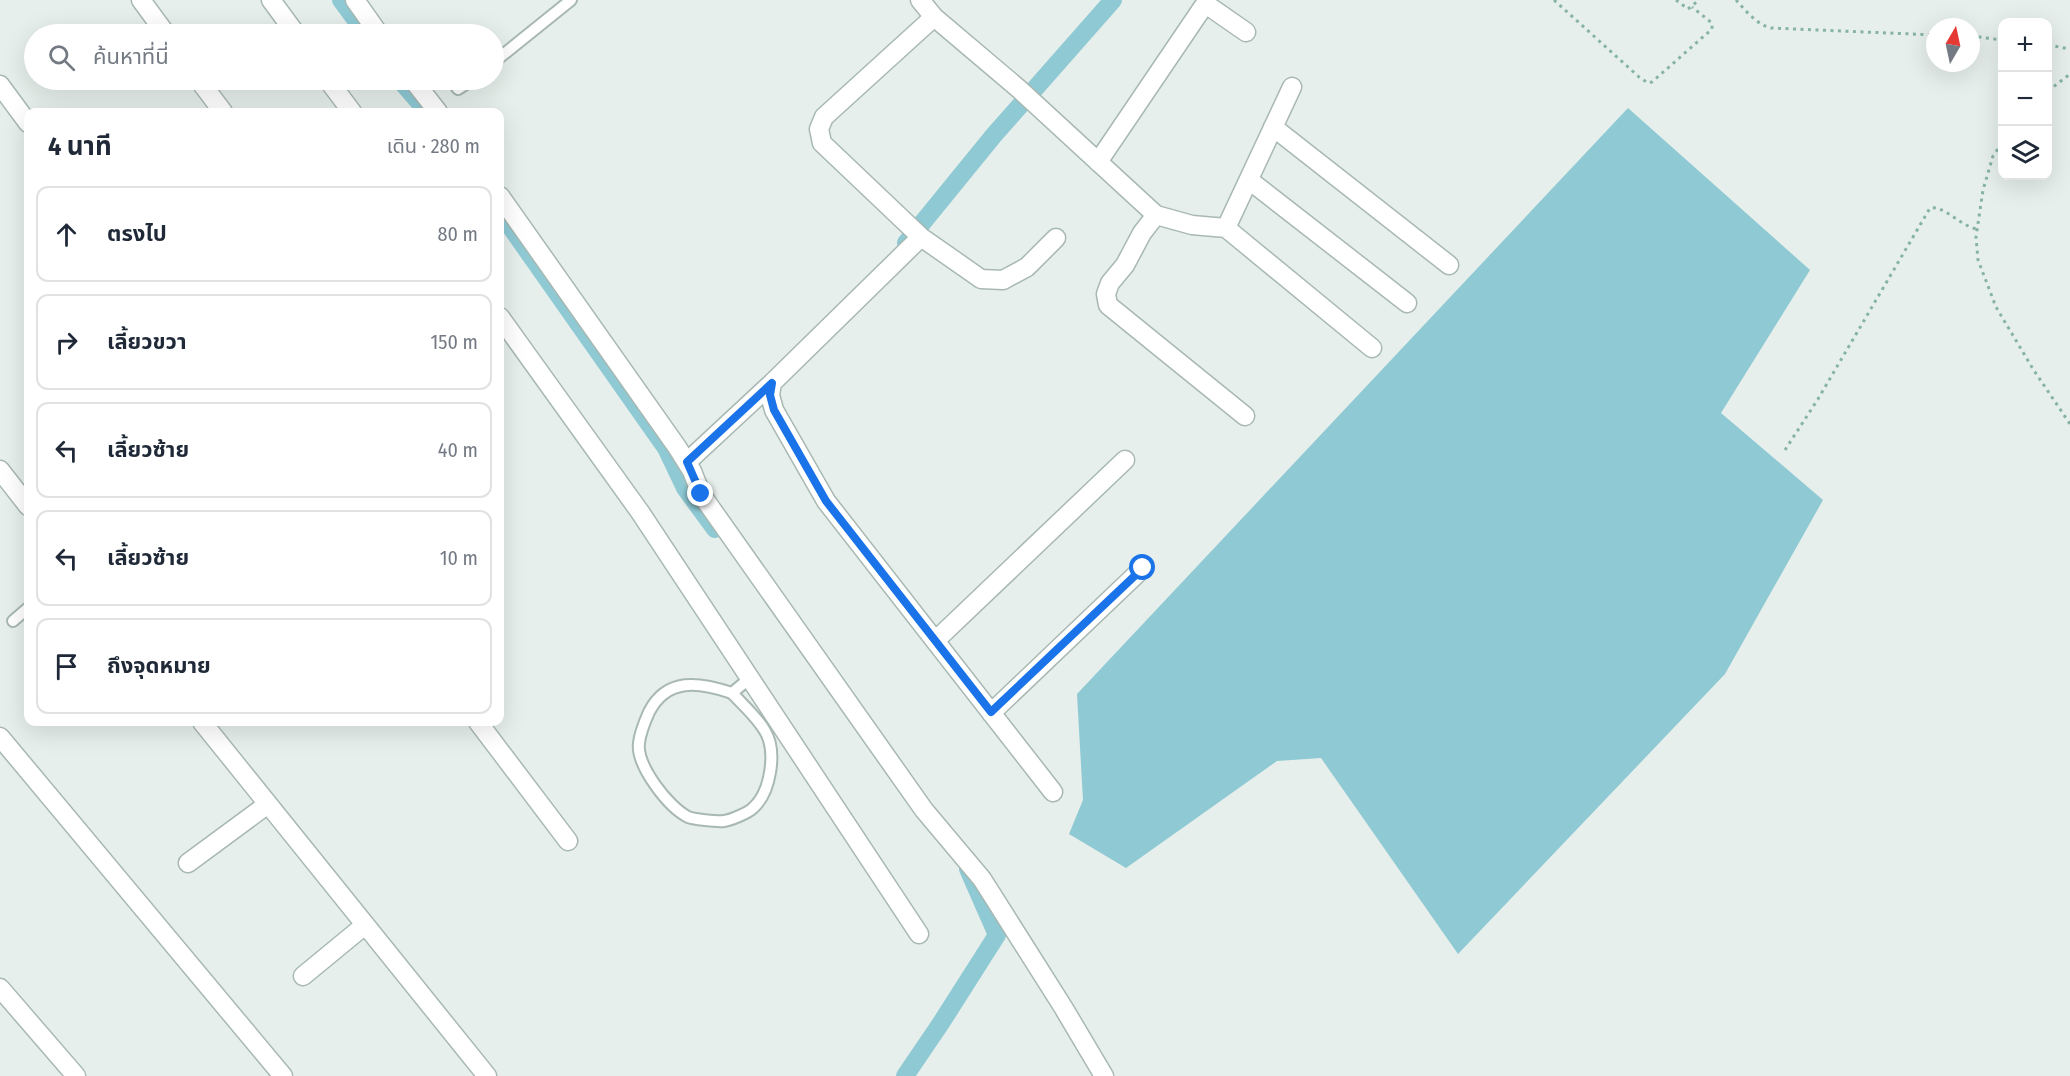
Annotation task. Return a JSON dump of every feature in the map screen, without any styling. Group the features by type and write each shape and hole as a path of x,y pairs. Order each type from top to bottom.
{"street":[{"path":"141,0 159,24"},
{"path":"271,0 289,24"},
{"path":"355,0 372,24"},
{"path":"920,0 934,17 1018,89 1156,215 1192,225 1226,228 1372,348"},
{"path":"1098,162 1203,7 1210,8 1246,32"},
{"path":"934,17 824,117 819,129 822,143 921,237 981,279 1003,280 1027,267 1056,238"},
{"path":"0,85 24,118"},
{"path":"1226,228 1292,87"},
{"path":"206,90 220,108"},
{"path":"336,90 349,108"},
{"path":"421,90 435,108"},
{"path":"1273,127 1449,265"},
{"path":"1249,180 1407,303"},
{"path":"504,202 687,462 701,494 890,762 938,827 982,879 1104,1076"},
{"path":"1156,215 1142,233 1125,265 1110,283 1106,294 1108,305 1245,416"},
{"path":"687,462 772,383 921,237"},
{"path":"504,323 640,512 919,934"},
{"path":"772,383 770,395 774,410 826,501 1053,792"},
{"path":"934,641 1125,460"},
{"path":"0,471 24,501"},
{"path":"991,712 1143,568"},
{"path":"205,726 487,1076"},
{"path":"481,726 568,840"},
{"path":"0,737 283,1076"},
{"path":"188,863 268,804"},
{"path":"303,976 365,925"},
{"path":"0,988 76,1076"}],"lane":[{"path":"504,55 571,0"},
{"path":"13,621 24,611"},
{"path":"732,693 750,678"},
{"path":"698,685 732,693 766,732 772,753 767,788 753,809 724,821 688,817 662,795 644,767 638,744 646,718 656,698 675,686 698,685"}],"path":[{"path":"1554,0 1648,83 1652,82 1712,29 1712,23 1692,7"},
{"path":"1676,0 1688,9 1699,0"},
{"path":"1736,0 1755,20 1771,28 1926,34"},
{"path":"1980,37 1998,39"},
{"path":"2052,46 2070,49"},
{"path":"2052,88 2070,74"},
{"path":"1998,150 1988,170 1977,229 1978,260 1996,307 2033,369 2070,424"},
{"path":"1785,450 1818,399 1930,208 1939,208 1964,226 1977,229"}],"water":[{"path":"1628,108 1810,270 1721,413 1823,500 1725,674 1458,954 1321,758 1277,761 1126,868 1069,834 1083,800 1077,694"}],"waterway":[{"path":"341,0 359,24"},
{"path":"906,243 994,135 1113,0"},
{"path":"409,90 424,108"},
{"path":"504,218 666,448 685,488 715,529"},
{"path":"905,1076 997,935 968,869"}],"route":[{"path":"701,494 687,462 772,383 770,395 774,410 826,501 991,712 1143,568"}]}
